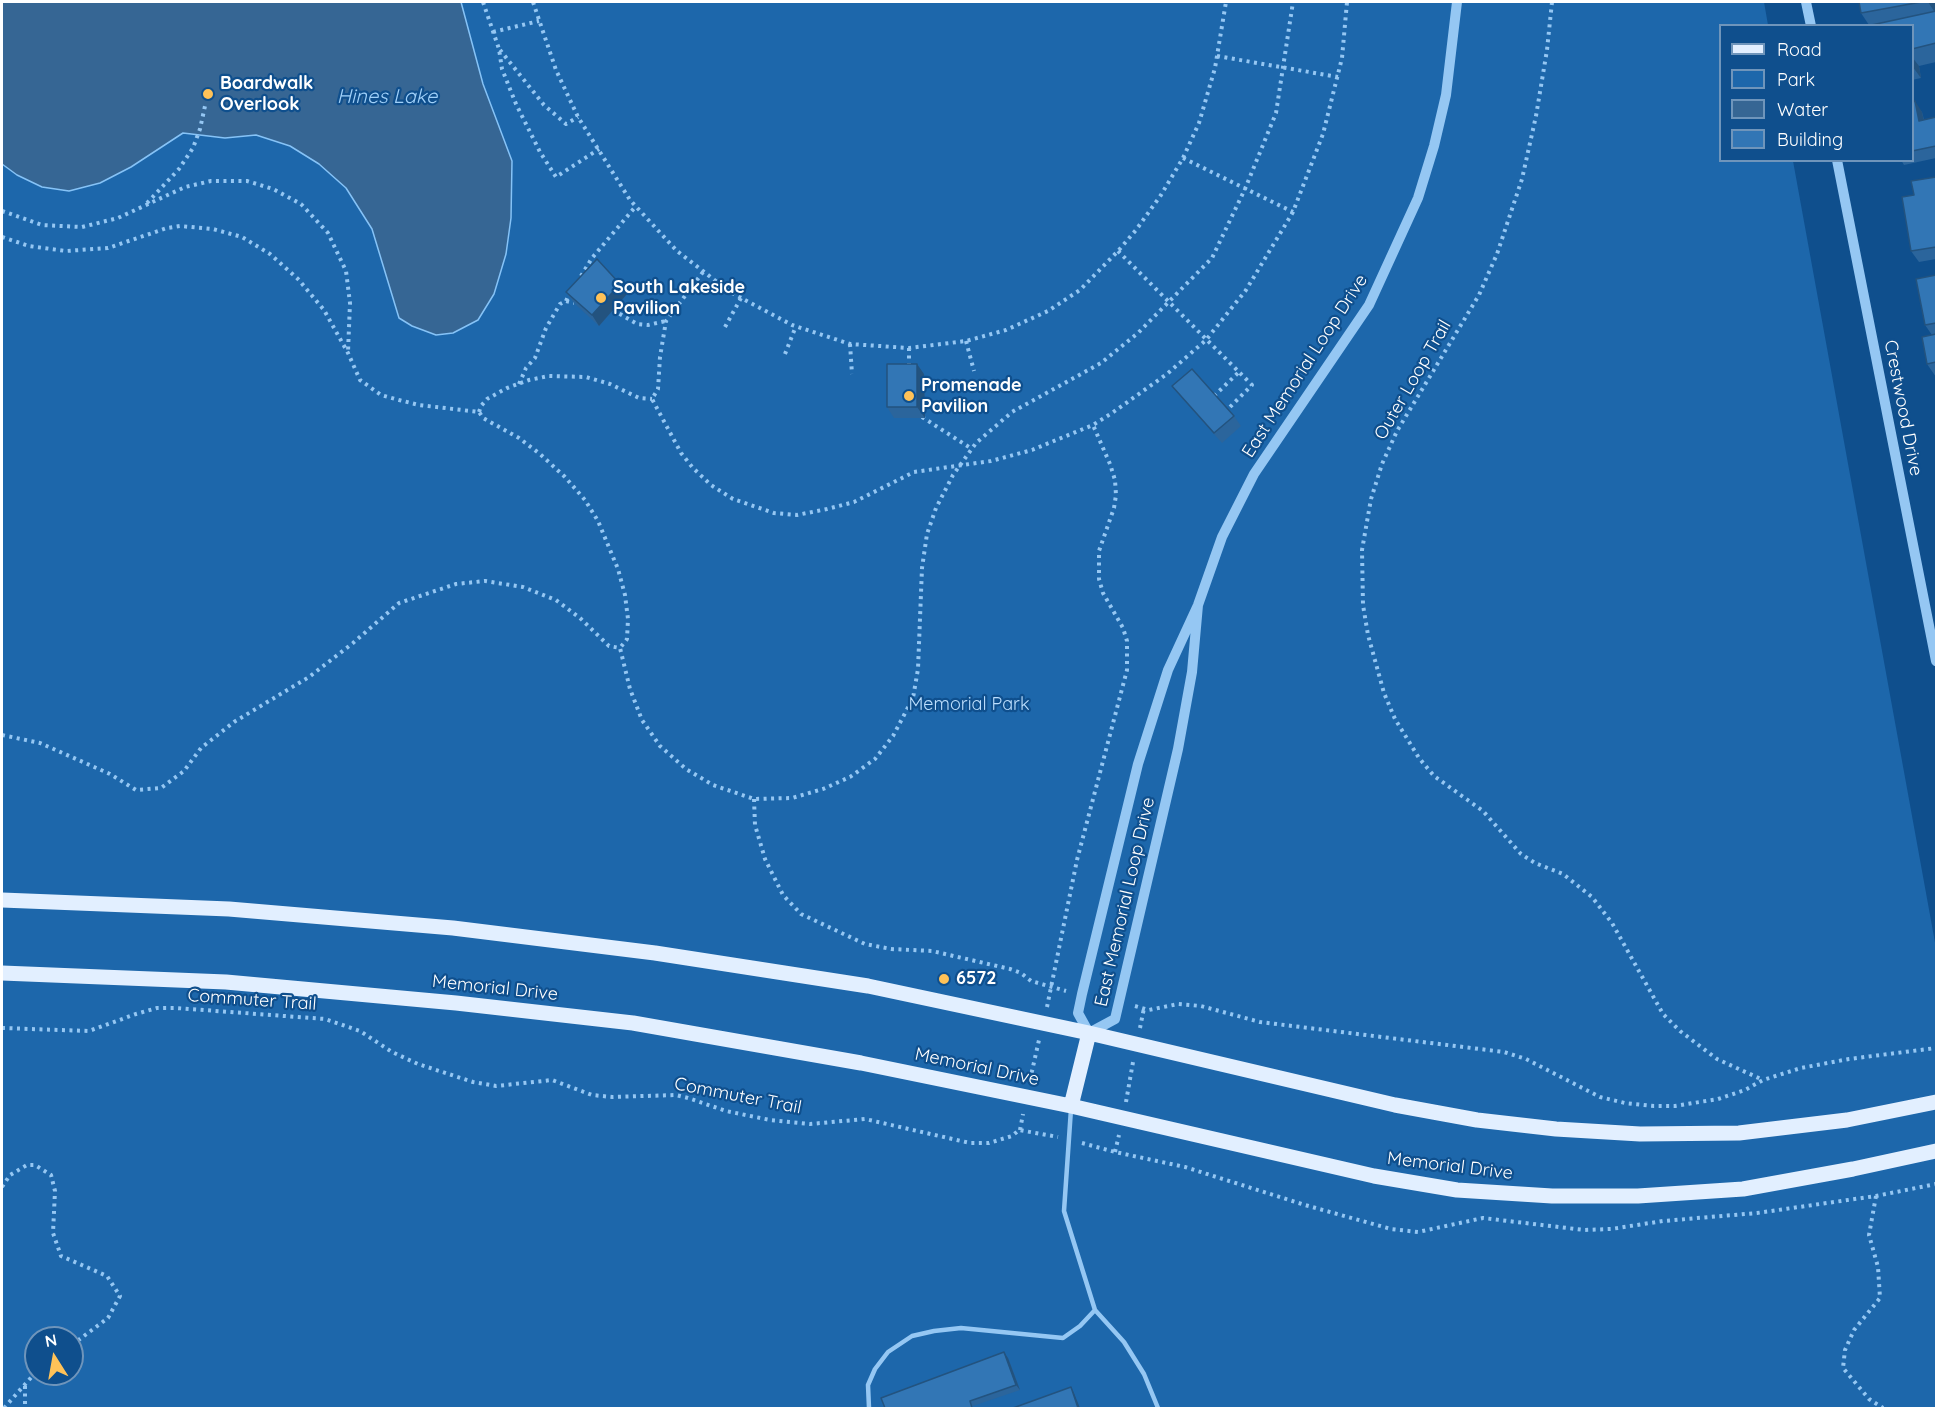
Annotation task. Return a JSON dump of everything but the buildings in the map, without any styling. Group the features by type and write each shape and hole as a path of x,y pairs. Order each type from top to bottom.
{"main road":[{"path":"2,900 229,909 453,928 655,952 868,986 1089,1033 1395,1105 1477,1120 1556,1130 1640,1134 1739,1132 1847,1120 1936,1101"},
{"name":"Memorial Drive","path":"2,973 226,982 633,1023 861,1063 1071,1106 1374,1176 1457,1190 1552,1196 1638,1196 1743,1189 1936,1151"},
{"path":"1071,1106 1089,1033"}],"street":[{"name":"East Memorial Loop Drive","path":"1198,605 1192,672 1178,749 1114,1018 1089,1033 1078,1013 1138,764 1168,670 1198,605 1222,537 1254,474 1369,305 1414,207 1434,146 1446,95 1457,2"},
{"path":"1806,2 1811,24"},
{"name":"Crestwood Drive","path":"1837,162 1936,661"}],"lane":[{"path":"1071,1106 1064,1211 1095,1310 1124,1342 1144,1374 1158,1408"},
{"path":"869,1408 868,1385 875,1369 888,1352 912,1336 961,1328 1063,1338 1080,1326 1095,1310"}],"path":[{"path":"483,2 499,49 502,69 516,104 540,152 556,177 599,149"},
{"path":"533,2 556,70 578,117 636,206 677,251 741,298 796,326 850,344 909,348 966,341 1006,330 1048,311 1080,290 1118,251 1161,195 1183,158 1199,123 1217,56 1226,2"},
{"path":"620,648 630,689 642,720 660,746 686,769 713,785 754,799 792,798 824,789 850,777 875,759 893,736 913,698 918,669 922,568 927,534 936,508 972,449 1012,412 1101,363 1138,333 1212,258 1245,189 1276,113 1293,2"},
{"path":"652,399 681,453 711,485 734,499 774,513 797,514 854,502 914,472 991,461 1032,450 1092,425 1167,374 1206,340 1246,290 1293,212 1323,134 1338,77 1347,2"},
{"name":"Outer Loop Trail","path":"1552,2 1536,116 1522,179 1497,254 1479,295 1393,439 1382,464 1371,500 1362,550 1363,605 1368,635 1384,693 1395,719 1419,758 1434,776 1483,811 1521,854 1535,863 1563,874 1592,897 1612,923 1663,1014 1680,1031 1717,1059 1763,1080"},
{"path":"493,32 539,21"},
{"path":"499,49 528,87 551,112 566,124 578,117"},
{"path":"1217,56 1338,77"},
{"path":"145,205 179,169 193,148 205,105"},
{"path":"1183,158 1293,212"},
{"path":"2,211 42,225 82,227 118,218 185,187 211,181 247,181 273,189 301,204 328,233 346,271 350,303 348,353"},
{"path":"578,281 592,258 636,206"},
{"path":"2,237 29,246 66,251 108,248 167,228 180,226 213,230 242,237 270,254 298,279 324,310 360,380 381,395 419,405 479,411"},
{"path":"1118,251 1252,385 1227,410"},
{"path":"652,399 657,389 666,321 703,272"},
{"path":"519,384 526,368 535,358 546,328 560,304 566,301 572,290"},
{"path":"725,327 741,298"},
{"path":"566,301 574,303"},
{"path":"613,310 637,324 648,325 666,321"},
{"path":"784,354 796,326"},
{"path":"966,341 974,371"},
{"path":"850,344 852,374"},
{"path":"909,348 909,374"},
{"path":"1214,396 1239,372"},
{"path":"479,411 487,399 519,384 549,375 586,377 610,384 639,399 652,399"},
{"path":"479,411 483,418 519,438 540,454 585,500 598,520 618,569 625,595 628,619 627,639 620,648"},
{"path":"922,417 972,449"},
{"path":"1052,1137 1020,1130 1077,860 1127,670 1127,641 1123,628 1103,593 1099,579 1099,551 1112,515 1116,495 1115,480 1092,425"},
{"path":"2,735 40,743 110,774 136,790 161,788 184,771 201,748 234,722 309,677 399,603 456,584 485,581 523,587 556,600 580,618 609,646 620,648"},
{"path":"754,799 755,825 765,860 783,895 801,914 865,944 891,949 932,951 1010,969 1031,981 1066,991"},
{"path":"1134,1006 1149,1010 1178,1004 1201,1006 1260,1022 1503,1052 1526,1059 1600,1097 1625,1103 1654,1106 1695,1104 1718,1099 1745,1090 1763,1080 1801,1068 1849,1059 1936,1048"},
{"name":"Commuter Trail","path":"2,1028 89,1031 157,1008 325,1019 360,1031 392,1052 418,1064 473,1082 496,1086 552,1080 592,1095 612,1097 676,1095 726,1111 770,1120 810,1124 865,1119 970,1143 989,1143 1012,1136 1020,1130"},
{"path":"1096,1146 1115,1152 1144,1008"},
{"path":"2,1187 10,1175 27,1165 35,1165 51,1175 55,1191 53,1233 61,1256 107,1276 120,1296 108,1318 84,1336"},
{"path":"1876,1196 1869,1235 1878,1267 1880,1298 1854,1330 1845,1350 1843,1368 1869,1399 1883,1408"},
{"path":"4,1408 25,1386"},
{"path":"25,1386 25,1408"}],"green space":[{"name":"Memorial Park","path":"2,2 1764,2 1768,24 1719,24 1719,162 1793,162 1936,948 1936,1408 2,1408"}],"water":[{"name":"Hines Lake","path":"2,2 461,2 483,84 512,161 511,218 506,254 494,294 478,320 453,333 436,335 412,326 399,318 372,229 346,188 319,164 290,146 256,135 225,138 183,133 131,167 100,183 69,191 42,187 17,175 2,164"}],"place":[{"name":"Boardwalk Overlook","path":"208,94"},
{"name":"South Lakeside Pavilion","path":"601,298"},
{"name":"Promenade Pavilion","path":"909,396"},
{"name":"6572","path":"944,979"}]}
